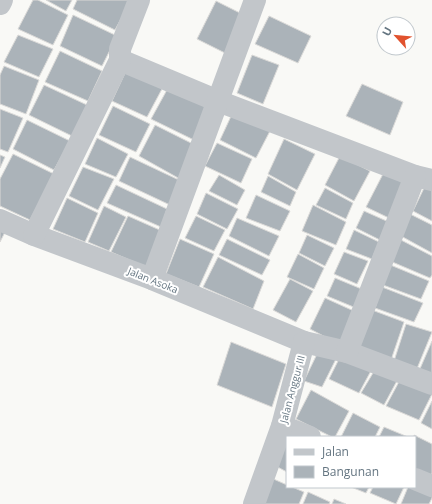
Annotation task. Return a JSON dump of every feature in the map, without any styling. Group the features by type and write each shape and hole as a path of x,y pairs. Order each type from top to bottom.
{"street":[{"path":"0,4 2,0"},
{"path":"34,235 120,60 120,49 139,0"},
{"path":"152,279 256,0"},
{"path":"120,60 218,100 424,178 347,352"},
{"name":"Jalan Asoka","path":"0,220 34,235 152,279 304,342 347,352 432,384"},
{"name":"Jalan Anggur III","path":"254,504 282,426 304,342"},
{"path":"282,426 307,436"},
{"path":"416,479 432,486"}],"building":[{"path":"33,0 38,0 68,15 53,45 18,29"},
{"path":"46,0 72,0 66,11"},
{"path":"77,0 131,0 115,30 73,9"},
{"path":"216,1 244,15 225,53 197,39"},
{"path":"73,15 117,36 102,66 60,46"},
{"path":"269,16 311,36 298,63 255,44"},
{"path":"18,35 53,49 39,77 4,62"},
{"path":"60,51 102,71 88,101 45,82"},
{"path":"252,55 279,65 263,104 237,93"},
{"path":"4,66 39,80 26,114 0,104 0,75"},
{"path":"126,71 163,87 147,117 112,101"},
{"path":"362,84 403,102 390,135 346,116"},
{"path":"44,85 87,105 72,136 29,115"},
{"path":"168,88 211,109 196,141 151,119"},
{"path":"113,106 150,124 136,152 99,135"},
{"path":"0,109 23,118 8,152 0,149"},
{"path":"233,112 271,129 256,158 220,140"},
{"path":"27,120 70,141 54,170 13,149"},
{"path":"155,125 197,146 180,179 139,156"},
{"path":"97,138 128,154 116,177 85,164"},
{"path":"284,139 315,154 297,190 268,174"},
{"path":"217,143 252,159 241,183 205,166"},
{"path":"13,154 54,174 30,220 0,206 0,179"},
{"path":"0,155 5,157 0,168"},
{"path":"340,156 370,171 354,201 325,185"},
{"path":"130,157 181,181 170,205 119,181"},
{"path":"83,167 114,179 98,210 69,196"},
{"path":"383,174 405,183 389,218 366,207"},
{"path":"219,175 245,190 237,205 209,191"},
{"path":"268,176 296,192 290,206 261,192"},
{"path":"426,184 432,187 432,221 413,211"},
{"path":"116,185 167,209 161,227 107,203"},
{"path":"325,188 353,203 346,219 316,205"},
{"path":"206,193 238,209 227,229 197,214"},
{"path":"256,195 290,211 280,231 246,218"},
{"path":"67,198 98,213 85,242 53,229"},
{"path":"313,205 346,222 336,245 302,231"},
{"path":"104,206 126,217 109,251 88,242"},
{"path":"364,211 391,223 382,241 356,228"},
{"path":"410,214 432,225 432,253 401,236"},
{"path":"128,216 162,231 146,267 111,252"},
{"path":"196,216 225,230 214,251 185,238"},
{"path":"237,218 279,236 269,256 229,236"},
{"path":"0,227 6,230 0,242"},
{"path":"354,230 379,242 372,259 346,249"},
{"path":"307,235 334,248 325,266 299,253"},
{"path":"180,239 214,254 199,287 166,274"},
{"path":"227,239 270,260 262,275 219,255"},
{"path":"401,240 432,256 432,275 430,278 390,261"},
{"path":"344,252 368,261 357,284 334,274"},
{"path":"298,254 324,268 314,289 287,277"},
{"path":"218,257 264,281 253,309 203,287"},
{"path":"388,264 429,281 421,299 383,285"},
{"path":"335,278 364,290 356,308 327,296"},
{"path":"290,279 313,291 296,322 273,310"},
{"path":"382,287 423,303 414,322 375,308"},
{"path":"325,298 356,312 341,345 310,329"},
{"path":"372,310 404,322 391,360 359,346"},
{"path":"406,324 432,332 416,371 394,361"},
{"path":"432,341 432,375 419,371"},
{"path":"231,342 286,364 272,407 217,385"},
{"path":"318,352 338,355 322,387 304,381"},
{"path":"341,355 373,367 359,393 329,379"},
{"path":"376,368 399,377 384,405 361,393"},
{"path":"401,378 432,394 419,420 386,406"},
{"path":"311,390 349,411 336,436 330,436 296,419"},
{"path":"432,401 432,429 421,423"},
{"path":"353,413 380,427 376,436 342,436"},
{"path":"384,427 406,436 380,436"},
{"path":"287,432 286,471 272,464"},
{"path":"416,436 432,444 432,473 430,479 416,472"},
{"path":"269,477 286,485 286,488 294,488 304,492 299,504 264,504"},
{"path":"354,488 368,488 366,493"},
{"path":"372,488 404,488 396,504 370,493"},
{"path":"408,488 432,490 432,498 429,504 401,504"},
{"path":"308,492 330,502 329,504 303,504"},
{"path":"334,499 346,504 332,504"}]}
